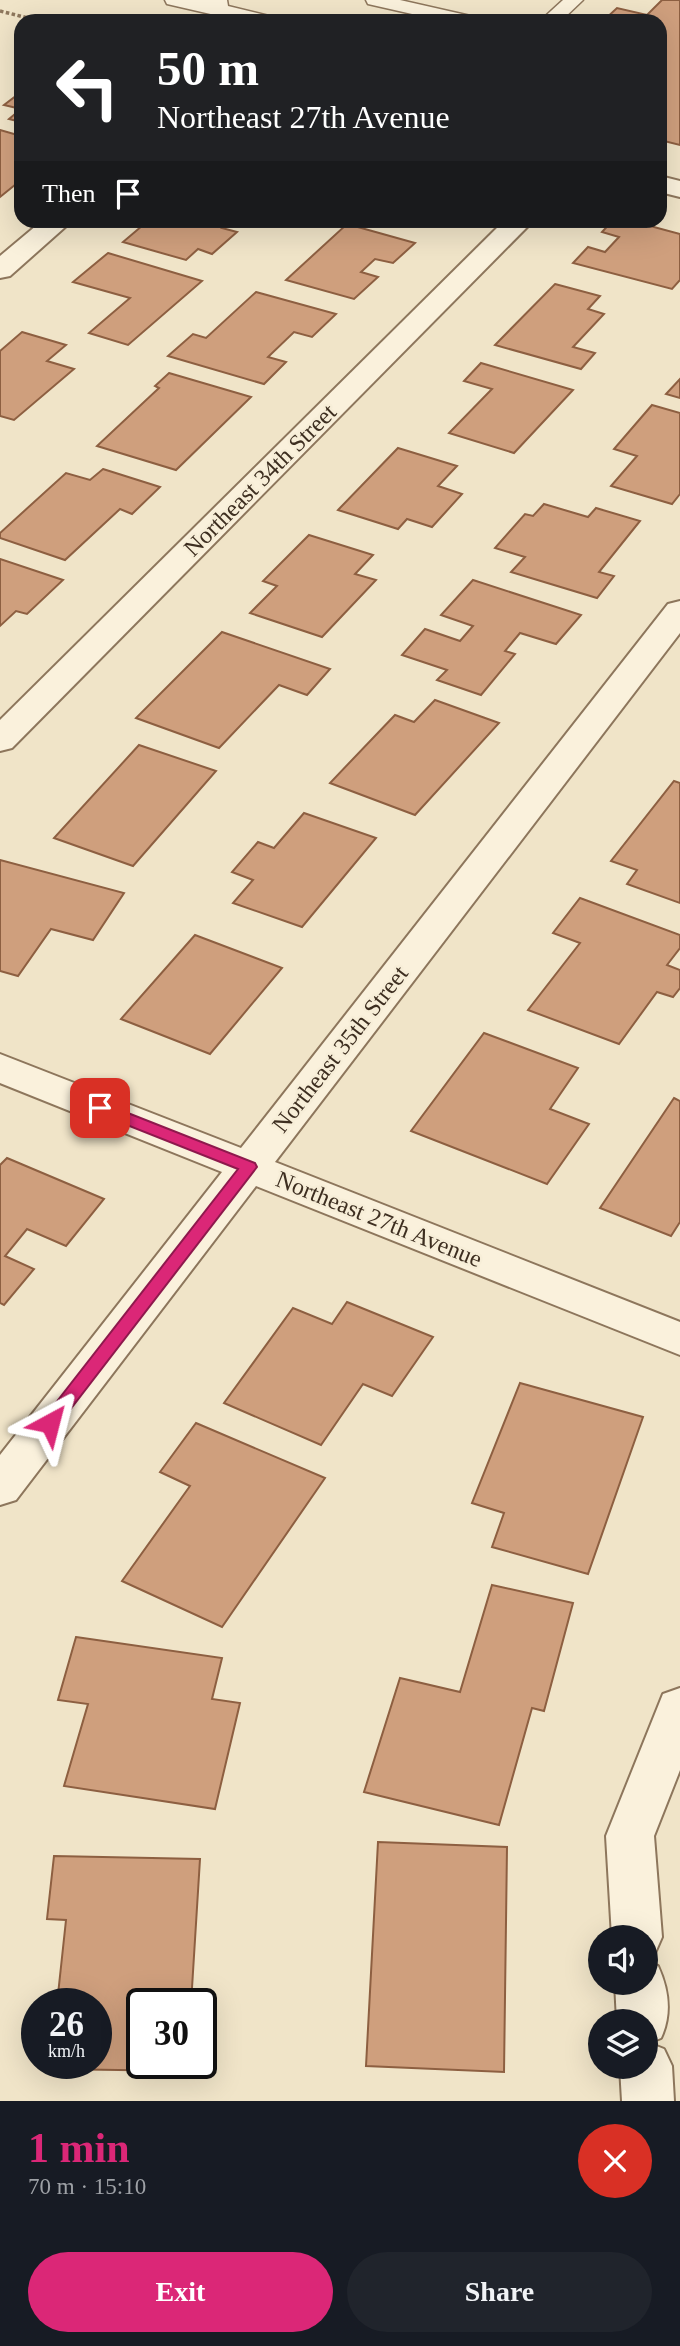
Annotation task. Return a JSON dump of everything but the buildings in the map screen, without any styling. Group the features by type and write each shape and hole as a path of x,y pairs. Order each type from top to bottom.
{"street":[{"path":"0,270 50,228"},
{"name":"Northeast 34th Street","path":"0,740 513,228"},
{"name":"Northeast 35th Street","path":"0,1487 680,611"},
{"name":"Northeast 27th Avenue","path":"0,1069 680,1339"},
{"path":"636,1925 630,1836 680,1708"},
{"path":"647,2079 648,2101"}],"lane":[{"path":"174,0 202,3 241,14"},
{"path":"202,3 245,0"},
{"path":"375,0 437,14"}],"route":[{"path":"50,1423 249,1167 100,1108"}]}
